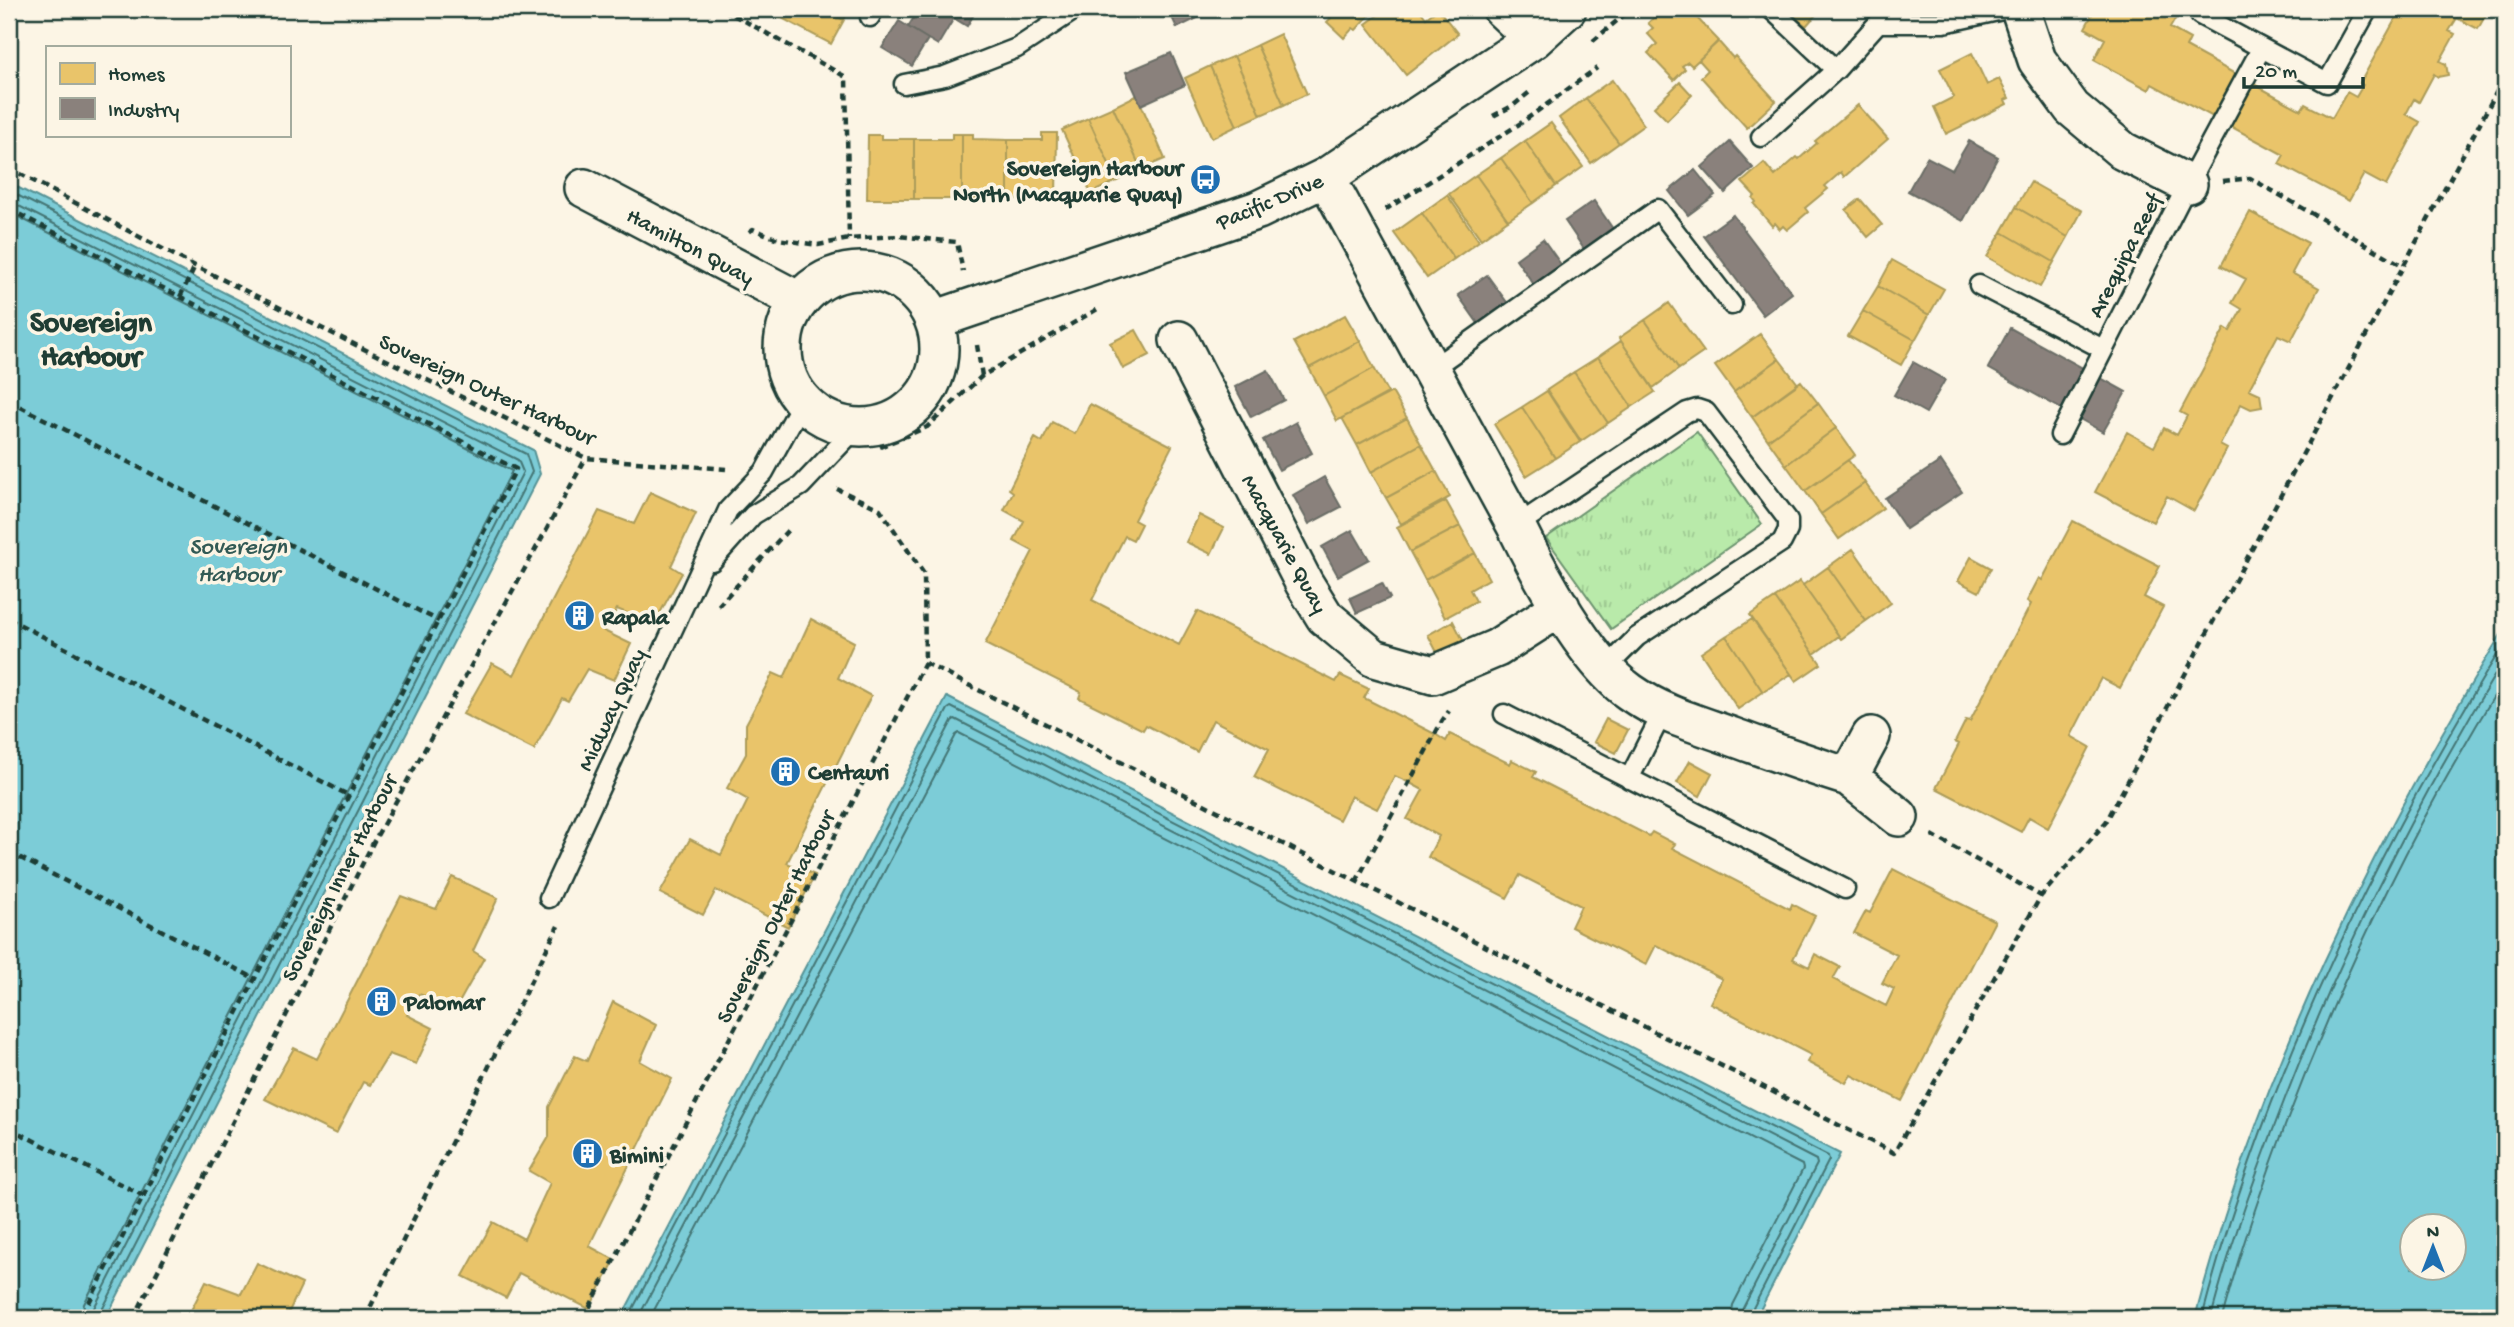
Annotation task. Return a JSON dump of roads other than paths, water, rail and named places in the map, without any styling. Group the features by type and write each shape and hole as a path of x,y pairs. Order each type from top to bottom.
{"street":[{"path":"1502,9 1534,39"},
{"name":"Pacific Drive","path":"934,320 1258,210 1326,177 1534,39 1567,9"},
{"path":"2020,9 2037,60 2072,108 2123,151 2188,184"},
{"path":"1326,177 1535,565 1588,650 1628,691 1663,712 1796,761 1849,777 1899,817"},
{"name":"Hamilton Quay","path":"584,188 799,301"},
{"path":"860,270 884,274 905,284 922,299 934,320 940,345 937,371 925,394 907,413 883,424 857,427 837,423 818,414 803,401 788,378 783,352 786,325 799,301 816,285 837,274 860,270"},
{"name":"Macquarie Quay","path":"1179,340 1304,583 1325,617 1374,658 1433,675 1497,648 1562,607"},
{"path":"1849,777 1871,736"}],"lane":[{"path":"904,84 945,76 1017,48 1076,9"},
{"path":"1771,9 1836,70"},
{"path":"1761,137 1836,70 1879,16 1944,23 2007,9"},
{"path":"2203,9 2200,15 2327,83 2368,9"},
{"name":"Arequipa Reef","path":"2060,435 2188,184 2261,49"},
{"path":"1430,370 1658,209 1732,305"},
{"name":"Arequipa Reef","path":"1979,285 2103,349"},
{"name":"Midway Quay","path":"550,898 728,510 764,472 803,401"},
{"path":"1516,526 1687,412 1698,409 1706,412 1788,520 1788,530 1782,542 1637,637 1606,668"},
{"path":"699,576 753,515 801,486 857,427"},
{"path":"1629,779 1663,712"},
{"path":"1504,714 1845,889"}],"water":[{"name":"Sovereign Harbour","path":"9,183 533,450 540,474 106,1318 9,1318"},
{"path":"2505,628 2505,1318 2195,1318 2221,1227 2286,1049 2365,876 2409,792"},
{"path":"947,697 1840,1154 1756,1318 621,1318"}],"place":[{"name":"Sovereign Harbour North (Macquarie Quay)","path":"1206,180"},
{"name":"Rapala","path":"579,616"},
{"name":"Centauri","path":"785,771"},
{"name":"Palomar","path":"381,1001"},
{"name":"Bimini","path":"587,1154"}],"district":[{"name":"Sovereign Harbour","path":"91,338"}]}
